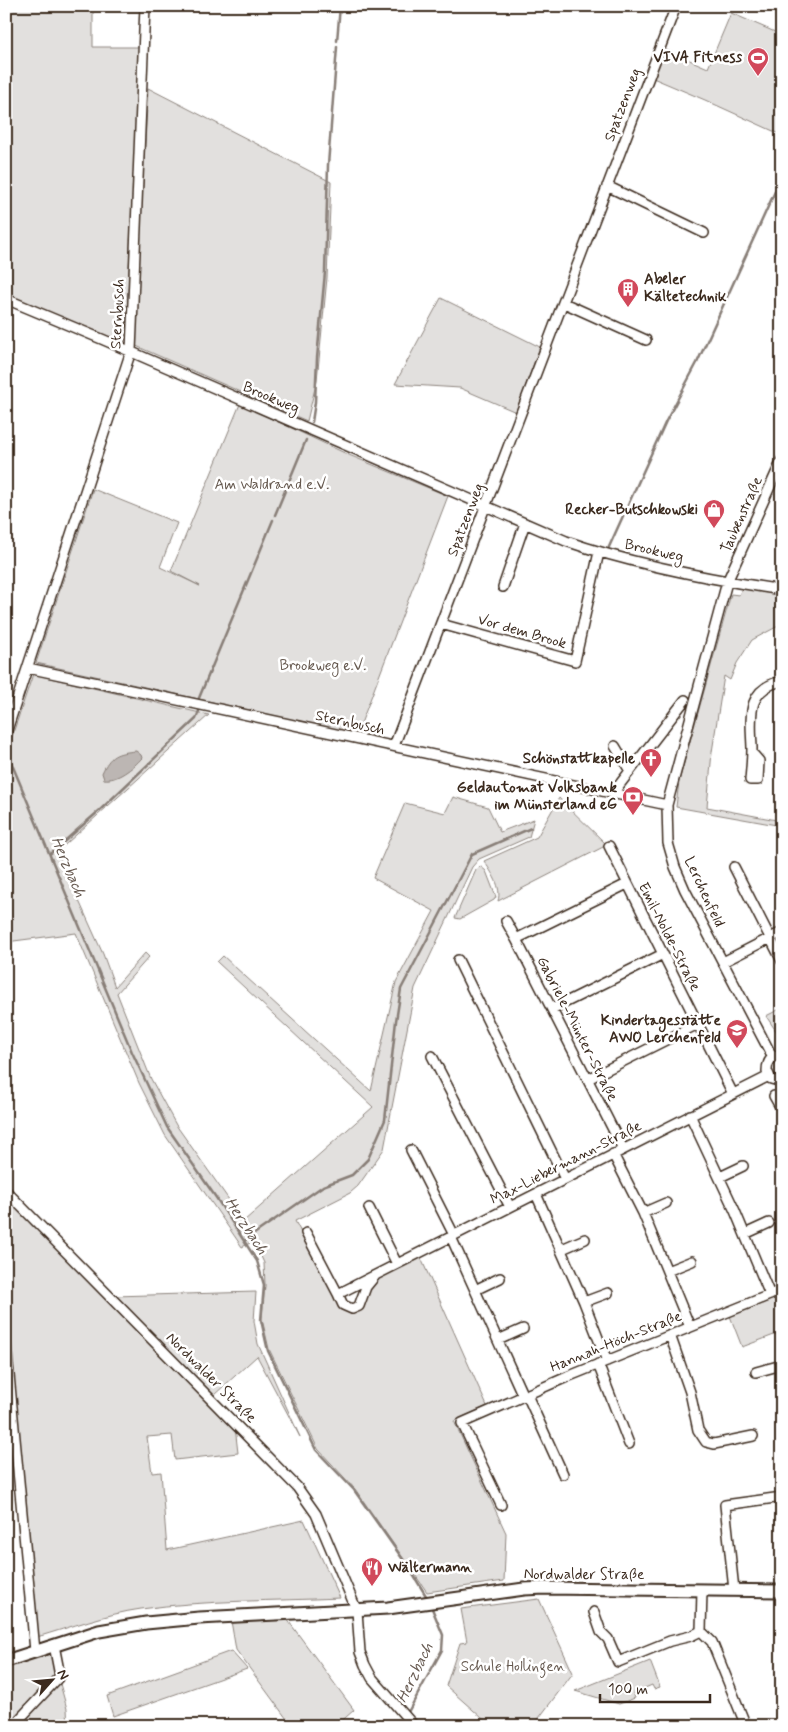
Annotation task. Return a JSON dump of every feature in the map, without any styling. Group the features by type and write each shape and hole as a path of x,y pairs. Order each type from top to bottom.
{"main road":[{"name":"Nordwalder Straße","path":"6,1661 99,1631 146,1623 199,1618 357,1611 524,1589 545,1588 782,1591"}],"street":[{"name":"Sternbusch","path":"6,733 131,352 144,6"},
{"name":"Spatzenweg","path":"394,746 676,6"},
{"path":"607,186 704,233"},
{"name":"Brookweg","path":"6,299 525,523 599,552 727,582 782,590"},
{"path":"564,303 646,340"},
{"name":"Taubenstraße","path":"727,582 782,460"},
{"path":"503,587 525,523"},
{"name":"Vor dem Brook","path":"441,624 575,661 599,552"},
{"name":"Lerchenfeld","path":"727,582 667,805 668,843 675,867 685,890 723,962 777,1056"},
{"name":"Sternbusch","path":"28,668 667,805"},
{"path":"752,753 751,715 753,703 757,694 774,683 782,682"},
{"path":"613,793 685,700"},
{"path":"616,746 630,771"},
{"name":"Emil-Nolde-Straße","path":"609,846 732,1094"},
{"path":"734,866 782,961"},
{"path":"516,939 627,884"},
{"name":"Gabriele-Münter-Straße","path":"506,921 623,1150"},
{"path":"723,962 782,932"},
{"path":"552,1010 663,954"},
{"path":"458,960 565,1179"},
{"path":"588,1079 698,1024"},
{"path":"432,1056 510,1207"},
{"path":"777,1056 767,1066 769,1076 775,1081 782,1082"},
{"name":"Max-Liebermann-Straße","path":"338,1294 769,1076"},
{"path":"774,1096 782,1110"},
{"path":"690,1115 720,1177 770,1294"},
{"path":"411,1150 453,1236 498,1340 563,1474"},
{"path":"613,1154 643,1213 690,1327"},
{"path":"720,1177 743,1166"},
{"name":"Nordwalder Straße","path":"6,1191 297,1487 316,1514 357,1611"},
{"path":"536,1194 562,1250 607,1360"},
{"path":"643,1213 666,1202"},
{"path":"369,1208 397,1264"},
{"path":"745,1234 768,1223"},
{"path":"306,1233 343,1305 352,1309 359,1306 366,1287 375,1276"},
{"path":"562,1250 585,1239"},
{"path":"667,1271 692,1260"},
{"path":"475,1290 500,1278"},
{"name":"Hannah-Höch-Straße","path":"501,1505 462,1423 607,1360 782,1290"},
{"path":"584,1302 608,1293"},
{"path":"498,1340 523,1329"},
{"path":"670,1335 690,1392 698,1430 706,1442 714,1444 753,1436"},
{"path":"6,1342 35,1651"},
{"path":"598,1364 629,1444"},
{"path":"756,1372 782,1365"},
{"path":"734,1590 725,1505 782,1497"},
{"path":"702,1590 702,1631 712,1642 746,1726"},
{"path":"357,1611 360,1652 365,1665 372,1678 411,1723"},
{"path":"594,1612 601,1632 608,1639 618,1662 670,1641 702,1631"},
{"path":"13,1726 60,1676 54,1645"}],"green space":[{"path":"6,6 93,6 93,47 139,47 126,339 123,345 6,298"},
{"path":"731,13 782,35 782,135 653,78 664,49 708,68"},
{"path":"148,88 331,182 327,278 317,380 307,421 134,345"},
{"path":"441,298 540,347 516,412 460,388 395,384"},
{"path":"240,404 349,455 448,496 357,734 36,663 93,489 177,523 160,567 200,586 171,571"},
{"path":"744,584 782,590 782,624 752,640 737,663 730,680 724,676 712,752 707,807 782,821 782,826 676,807 679,781 731,594 739,595"},
{"path":"33,674 209,715 57,852 103,954 115,987 145,953 149,957 117,993 151,1079 176,1125 244,1221 373,1107 217,962 223,956 371,1091 396,982 434,911 373,878 405,803 445,813 453,797 488,807 500,832 534,819 529,837 479,859 472,867 415,988 384,1149 358,1186 350,1193 295,1221 341,1309 351,1313 379,1277 420,1256 487,1406 454,1421 506,1533 504,1581 427,1592 355,1489 318,1449 269,1349 262,1319 265,1285 264,1263 254,1241 242,1247 165,1135 139,1083 76,933 6,942 6,754"},
{"path":"559,798 607,845 498,901 499,891 497,885 484,861 537,837"},
{"path":"480,866 486,871 496,897 494,900 460,919 455,918 476,870"},
{"path":"782,1008 782,1040 766,1016"},
{"path":"6,1197 235,1427 238,1453 175,1460 172,1435 147,1437 152,1473 161,1472 167,1550 304,1520 340,1598 215,1602 141,1609 102,1617 37,1637 6,1304"},
{"path":"256,1292 254,1321 258,1344 300,1437 257,1356 214,1395 113,1296"},
{"path":"781,1296 782,1332 742,1347 730,1316"},
{"name":"Schule Hollingen","path":"539,1599 573,1673 533,1726 491,1726 446,1686 460,1643 467,1642 461,1609"},
{"path":"287,1619 354,1710 336,1726 292,1726 236,1650 231,1621"},
{"path":"52,1650 57,1675 9,1726 6,1726 6,1665"},
{"path":"231,1651 247,1669 113,1716 107,1696"},
{"path":"650,1661 660,1687 654,1689 652,1685 633,1693 635,1698 619,1704 575,1691"},
{"path":"59,1680 67,1709 68,1726 17,1726"}],"shaded area":[{"path":"136,751 142,758 134,766 119,776 104,779 102,773 114,756"}],"waterway":[{"path":"337,41 340,6"},
{"path":"312,422 325,272 328,165 337,47"},
{"path":"609,547 666,421 697,363 782,176"},
{"path":"275,515 306,440"},
{"path":"199,698 273,520"},
{"path":"51,853 100,810 196,719 199,711"},
{"name":"Herzbach","path":"6,750 132,1052 167,1127 257,1261 264,1285 261,1320 268,1351 316,1450 354,1490 409,1568 428,1599"},
{"path":"244,1241 323,1186 352,1175 368,1159 385,1120 401,989 472,854 531,828"},
{"name":"Herzbach","path":"407,1714 442,1650 443,1635 431,1606"},
{"name":"Herzbach","path":"397,1726 403,1718"}],"place":[{"name":"VIVA Fitness","path":"758,77"},
{"name":"Abeler Kältetechnik","path":"628,308"},
{"name":"Recker-Butschkowski","path":"714,529"},
{"name":"Schönstattkapelle","path":"651,778"},
{"name":"Geldautomat Volksbank im Münsterland eG","path":"633,816"},
{"name":"Kindertagesstätte AWO Lerchenfeld","path":"737,1049"},
{"name":"Wältermann","path":"372,1587"}],"park label":[{"name":"Am Waldrand e.V.","path":"272,485"},
{"name":"Brookweg e.V.","path":"323,666"}]}
